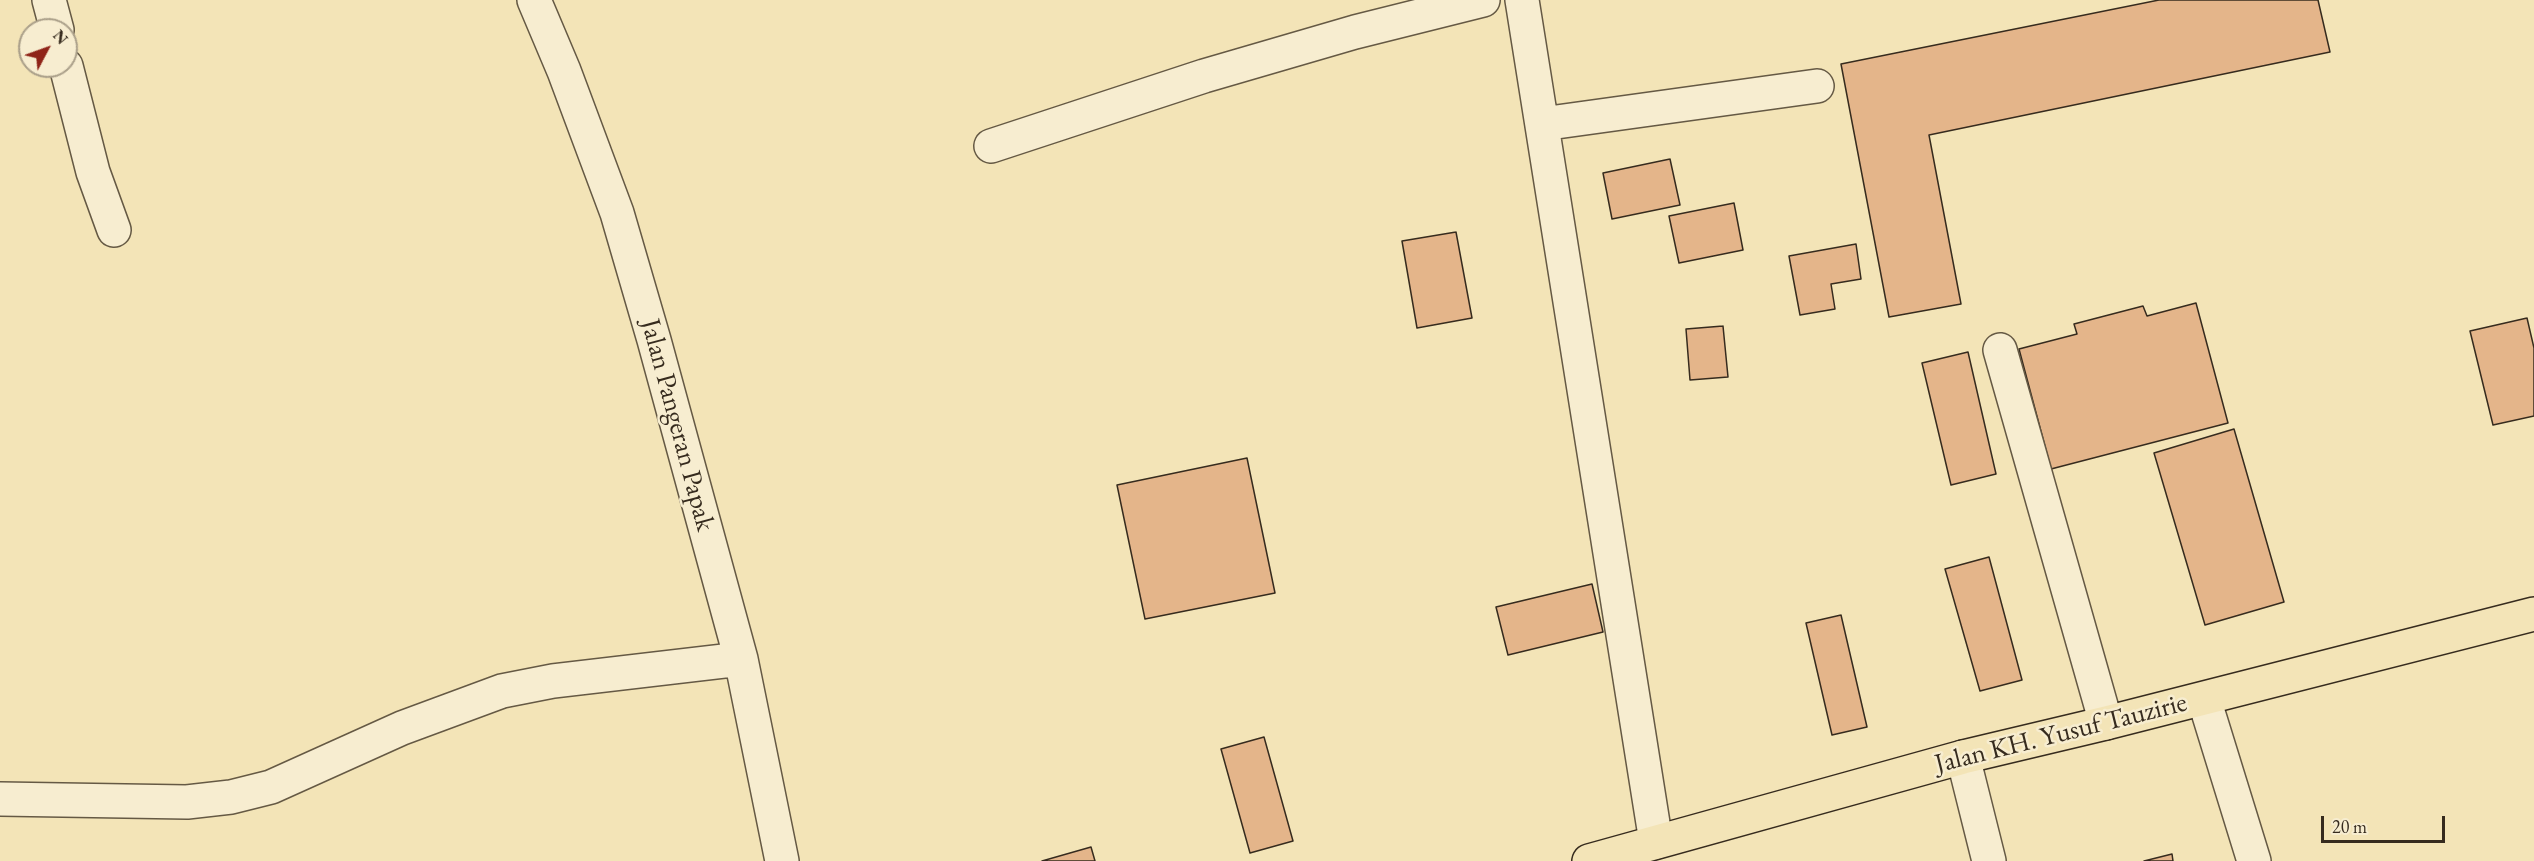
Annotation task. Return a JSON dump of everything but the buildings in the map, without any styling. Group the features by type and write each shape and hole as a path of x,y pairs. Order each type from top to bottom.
{"main road":[{"name":"Jalan KH. Yusuf Tauzirie","path":"1589,861 1963,757 2204,699 2534,614"}],"street":[{"path":"49,0 54,18"},
{"name":"Jalan Pangeran Papak","path":"534,0 564,71 617,213 741,659 782,861"},
{"path":"991,146 1204,76 1355,32 1483,0"},
{"path":"1522,0 1656,842"},
{"path":"69,78 93,172 114,230"},
{"path":"1542,124 1817,86"},
{"path":"2000,350 2106,723"},
{"path":"0,799 187,802 231,797 271,787 402,728 502,691 553,681 741,659"},
{"path":"2204,699 2254,861"},
{"path":"1963,757 1989,861"}]}
